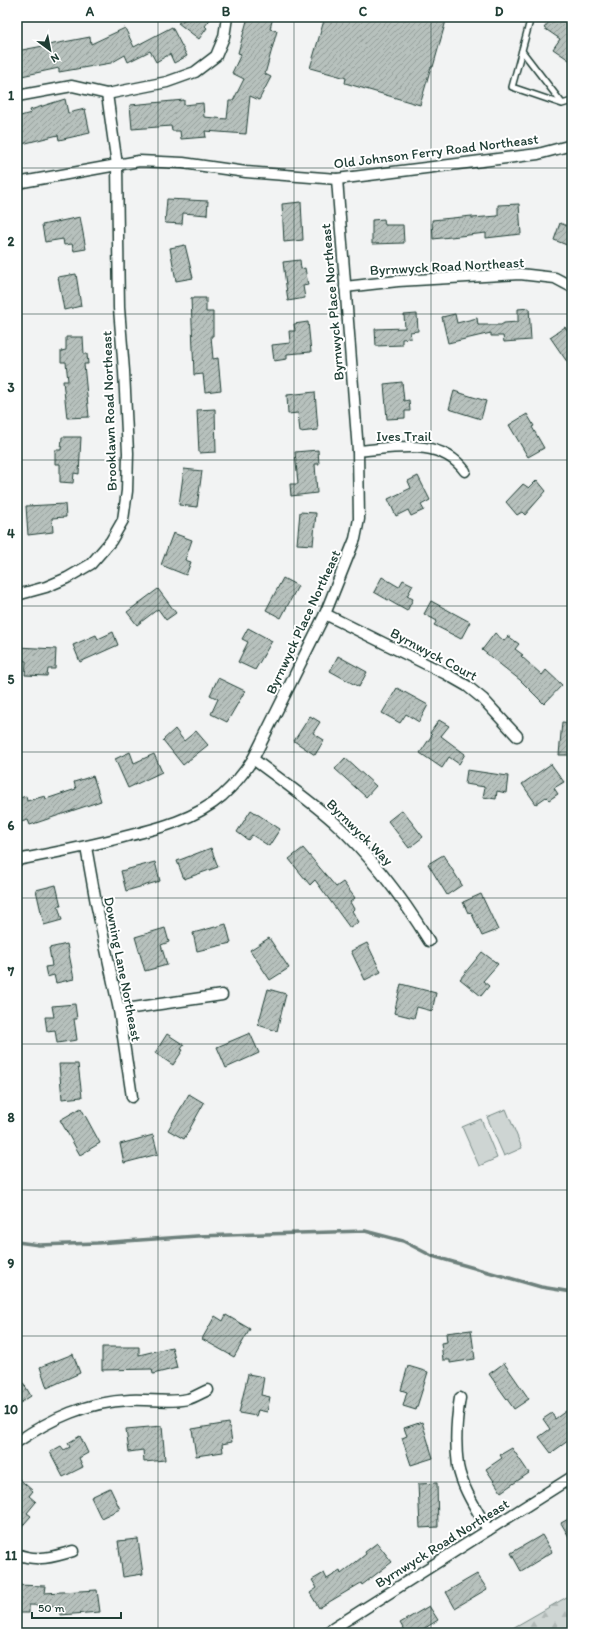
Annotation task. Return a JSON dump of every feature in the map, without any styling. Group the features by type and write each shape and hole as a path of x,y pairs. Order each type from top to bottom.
{"street":[{"path":"17,96 72,86 107,94 167,82 195,72 216,56 224,37 227,17"},
{"name":"Brooklawn Road Northeast","path":"17,595 46,587 67,578 91,564 111,541 123,520 127,491 128,453 119,308 116,165 107,94"},
{"name":"Old Johnson Ferry Road Northeast","path":"17,183 139,161 183,163 246,172 337,179 538,154 572,145"},
{"name":"Byrnwyck Place Northeast","path":"17,860 86,847 161,827 202,809 221,797 253,759 325,614 355,539 360,511 358,451 337,179"},
{"name":"Byrnwyck Road Northeast","path":"345,287 520,274 555,278 572,287"},
{"name":"Ives Trail","path":"358,451 409,447 429,448 450,455 465,471"},
{"name":"Byrnwyck Court","path":"325,614 446,674 466,686 483,699 517,736"},
{"name":"Byrnwyck Way","path":"253,759 317,808 366,854 411,911 429,941"},
{"name":"Downing Lane Northeast","path":"86,847 96,903 119,1010 132,1097"},
{"path":"119,1010 222,995"},
{"path":"17,1442 39,1426 64,1414 94,1404 130,1400 186,1399 208,1390"},
{"path":"460,1398 456,1426 458,1467 468,1494 488,1530"},
{"name":"Byrnwyck Road Northeast","path":"326,1633 572,1477"},
{"path":"17,1554 33,1558 45,1558 72,1551"}],"lane":[{"path":"531,17 512,87 562,104 572,101"},
{"path":"522,51 562,104"}],"green space":[{"path":"506,1109 522,1148 504,1156 487,1117"},
{"path":"481,1119 497,1158 479,1166 462,1127"},
{"path":"572,1594 572,1633 504,1633"}],"building":[{"path":"190,17 212,17 205,26 207,28 199,39 178,23"},
{"path":"248,17 273,17 270,29 277,31 265,74 271,77 259,100 250,96 246,134 205,131 206,137 181,139 180,131 172,131 171,126 132,129 130,105 184,100 184,105 203,103 204,117 227,119 229,101 233,101 244,79 232,73 241,54 238,53"},
{"path":"325,17 447,17 433,67 431,67 420,105 345,83 346,78 310,68"},
{"path":"553,17 572,17 572,62 553,49 560,39 544,28"},
{"path":"172,27 187,56 174,63 170,54 156,62 150,51 128,62 125,55 111,63 59,72 59,68 17,77 17,51 90,37 91,44 125,28 134,47"},
{"path":"65,99 68,113 85,109 90,133 59,140 58,135 18,145 17,117 31,113 30,110"},
{"path":"167,199 208,201 207,215 183,213 182,224 165,223"},
{"path":"301,202 303,240 284,242 282,204"},
{"path":"519,204 521,234 486,238 486,233 433,239 432,220 472,216 472,218 498,216 498,205"},
{"path":"80,217 86,249 74,251 72,244 64,245 63,239 45,242 42,225"},
{"path":"384,219 385,225 403,225 404,243 372,244 372,220"},
{"path":"560,223 572,228 572,247 554,240"},
{"path":"185,245 193,278 176,281 170,248"},
{"path":"300,260 301,269 305,268 308,285 303,286 305,298 288,301 283,262"},
{"path":"76,274 81,306 64,310 58,277"},
{"path":"191,298 206,298 206,312 213,312 213,336 211,336 213,359 218,358 221,390 205,392 203,374 194,375"},
{"path":"529,308 531,340 504,342 503,336 491,336 491,333 448,343 442,317 455,314 457,323 477,318 478,325 501,325 504,323 518,322 518,309"},
{"path":"417,314 418,331 410,332 411,338 402,339 402,345 376,346 375,329 405,328 404,315"},
{"path":"308,322 311,352 287,354 287,359 274,361 272,345 290,343 289,331 295,331 294,324"},
{"path":"565,327 572,337 572,369 550,337"},
{"path":"66,337 83,337 84,354 87,354 88,364 84,364 89,417 67,418 63,381 68,381 66,362 61,362 61,351 66,350"},
{"path":"402,382 404,401 409,400 410,411 405,411 405,418 387,419 384,384"},
{"path":"454,391 486,401 481,419 449,409"},
{"path":"315,392 318,430 300,432 298,413 288,414 287,395"},
{"path":"215,409 216,452 199,453 197,410"},
{"path":"527,414 534,426 532,427 544,448 528,457 509,425"},
{"path":"62,437 81,437 79,474 74,473 73,483 60,482 60,464 55,464 55,450 61,450"},
{"path":"318,450 319,464 315,464 317,493 291,496 290,484 298,484 295,452"},
{"path":"184,469 202,471 197,507 179,505"},
{"path":"418,476 430,500 421,505 424,510 411,516 408,510 396,516 388,499 411,488 408,481"},
{"path":"537,480 546,491 525,515 522,512 517,515 506,502 523,484 529,488"},
{"path":"65,504 66,517 52,518 53,532 28,535 26,506"},
{"path":"300,512 316,513 313,545 297,544"},
{"path":"173,533 192,540 185,560 191,562 186,575 161,565"},
{"path":"382,577 399,587 403,580 413,585 407,596 413,599 407,611 374,592"},
{"path":"283,578 298,586 281,618 266,610"},
{"path":"158,589 176,613 166,620 158,609 137,625 127,612"},
{"path":"431,601 470,622 461,639 434,625 437,621 424,614"},
{"path":"248,628 272,641 255,670 238,662 248,642 242,639"},
{"path":"113,632 118,645 80,662 73,645 96,635 98,639"},
{"path":"495,633 504,641 508,636 519,644 515,649 523,655 521,656 542,675 546,670 562,685 544,704 520,680 482,650"},
{"path":"17,647 56,649 55,669 48,669 47,676 25,675 26,661 17,660"},
{"path":"338,656 367,672 359,687 330,671"},
{"path":"218,678 245,691 227,722 211,714 218,699 210,695"},
{"path":"397,688 428,705 419,722 406,714 400,723 382,713"},
{"path":"310,716 320,722 313,733 324,740 315,755 294,741"},
{"path":"439,720 449,726 441,736 465,754 459,764 449,757 442,768 420,753 432,735 430,733"},
{"path":"562,722 572,723 572,755 559,755"},
{"path":"175,729 184,741 196,731 208,745 183,765 163,740"},
{"path":"130,752 134,763 154,754 162,772 128,788 115,759"},
{"path":"345,758 376,786 366,797 335,769"},
{"path":"551,764 564,782 554,788 558,794 549,800 546,797 536,804 522,784"},
{"path":"467,770 508,776 506,793 497,791 496,799 483,797 485,787 465,784"},
{"path":"93,776 101,801 30,825 28,820 17,823 17,799 26,796 27,801 45,796 46,799 76,789 74,782"},
{"path":"251,810 280,829 269,846 252,835 248,840 237,832"},
{"path":"402,810 423,837 409,848 388,821"},
{"path":"211,848 218,867 184,879 177,861"},
{"path":"303,848 336,887 343,882 355,898 350,902 354,909 352,911 359,922 350,928 315,880 310,885 289,859"},
{"path":"443,855 462,885 447,895 428,864"},
{"path":"155,862 160,881 126,891 121,871"},
{"path":"56,885 61,906 58,906 62,920 44,925 36,890"},
{"path":"481,894 498,930 482,936 471,912 468,913 463,902"},
{"path":"226,924 231,943 197,951 193,933"},
{"path":"165,928 169,942 161,945 167,965 145,971 135,937"},
{"path":"269,938 289,968 270,980 250,950"},
{"path":"367,943 381,972 365,980 351,951"},
{"path":"67,944 74,979 56,983 54,975 47,977 45,967 52,966 49,948"},
{"path":"482,952 498,964 483,981 489,986 481,996 460,979"},
{"path":"401,984 436,993 432,1011 417,1007 414,1018 394,1013"},
{"path":"268,989 286,994 277,1031 258,1025"},
{"path":"75,1004 77,1019 74,1019 77,1040 57,1043 55,1030 47,1031 45,1017 54,1017 52,1006"},
{"path":"250,1033 259,1053 226,1068 217,1047"},
{"path":"167,1034 184,1045 181,1049 183,1050 173,1065 155,1053"},
{"path":"59,1064 78,1064 82,1097 62,1099"},
{"path":"189,1094 204,1103 184,1139 168,1130"},
{"path":"81,1108 100,1143 80,1155 60,1120"},
{"path":"153,1135 158,1154 124,1163 120,1144"},
{"path":"226,1315 250,1329 234,1357 202,1339 215,1316 223,1321"},
{"path":"471,1330 475,1359 450,1363 450,1360 443,1360 441,1343 447,1342 446,1333"},
{"path":"102,1347 139,1347 139,1355 172,1347 177,1368 153,1374 152,1369 102,1370"},
{"path":"73,1354 80,1373 47,1388 40,1367"},
{"path":"504,1363 529,1399 514,1409 489,1374"},
{"path":"408,1366 428,1372 416,1410 403,1406 407,1392 401,1390"},
{"path":"17,1372 31,1396 17,1405"},
{"path":"248,1374 264,1377 261,1395 270,1397 267,1412 258,1410 256,1416 239,1413"},
{"path":"566,1411 572,1419 572,1438 551,1453 539,1437 550,1429 543,1419 552,1413 555,1419"},
{"path":"422,1422 433,1458 411,1465 402,1438 407,1436 404,1428"},
{"path":"229,1423 232,1442 222,1444 223,1452 196,1456 192,1429"},
{"path":"162,1426 165,1460 144,1462 143,1450 129,1452 126,1429"},
{"path":"80,1436 88,1453 79,1458 83,1467 63,1477 50,1452 61,1446 64,1450 70,1447 68,1443"},
{"path":"512,1448 529,1473 501,1492 486,1469 502,1458 500,1455"},
{"path":"17,1477 33,1491 29,1496 36,1502 27,1513 31,1516 17,1532"},
{"path":"437,1483 438,1527 420,1528 418,1484"},
{"path":"110,1488 120,1509 101,1518 91,1497"},
{"path":"572,1517 572,1542 561,1523"},
{"path":"542,1535 552,1552 521,1571 511,1553"},
{"path":"138,1539 143,1574 123,1577 118,1541"},
{"path":"377,1543 392,1562 362,1585 361,1583 319,1608 310,1593 317,1588 312,1580 324,1573 327,1579 340,1571 341,1574"},
{"path":"477,1574 487,1589 455,1608 446,1592"},
{"path":"17,1585 45,1586 44,1593 97,1590 100,1612 60,1615 60,1606 29,1605 29,1613 17,1613"},
{"path":"429,1606 438,1620 417,1633 406,1633 400,1623"}],"waterway":[{"path":"17,1242 39,1245 97,1243 197,1236 365,1231 403,1241 432,1256 541,1287 572,1292"}]}
